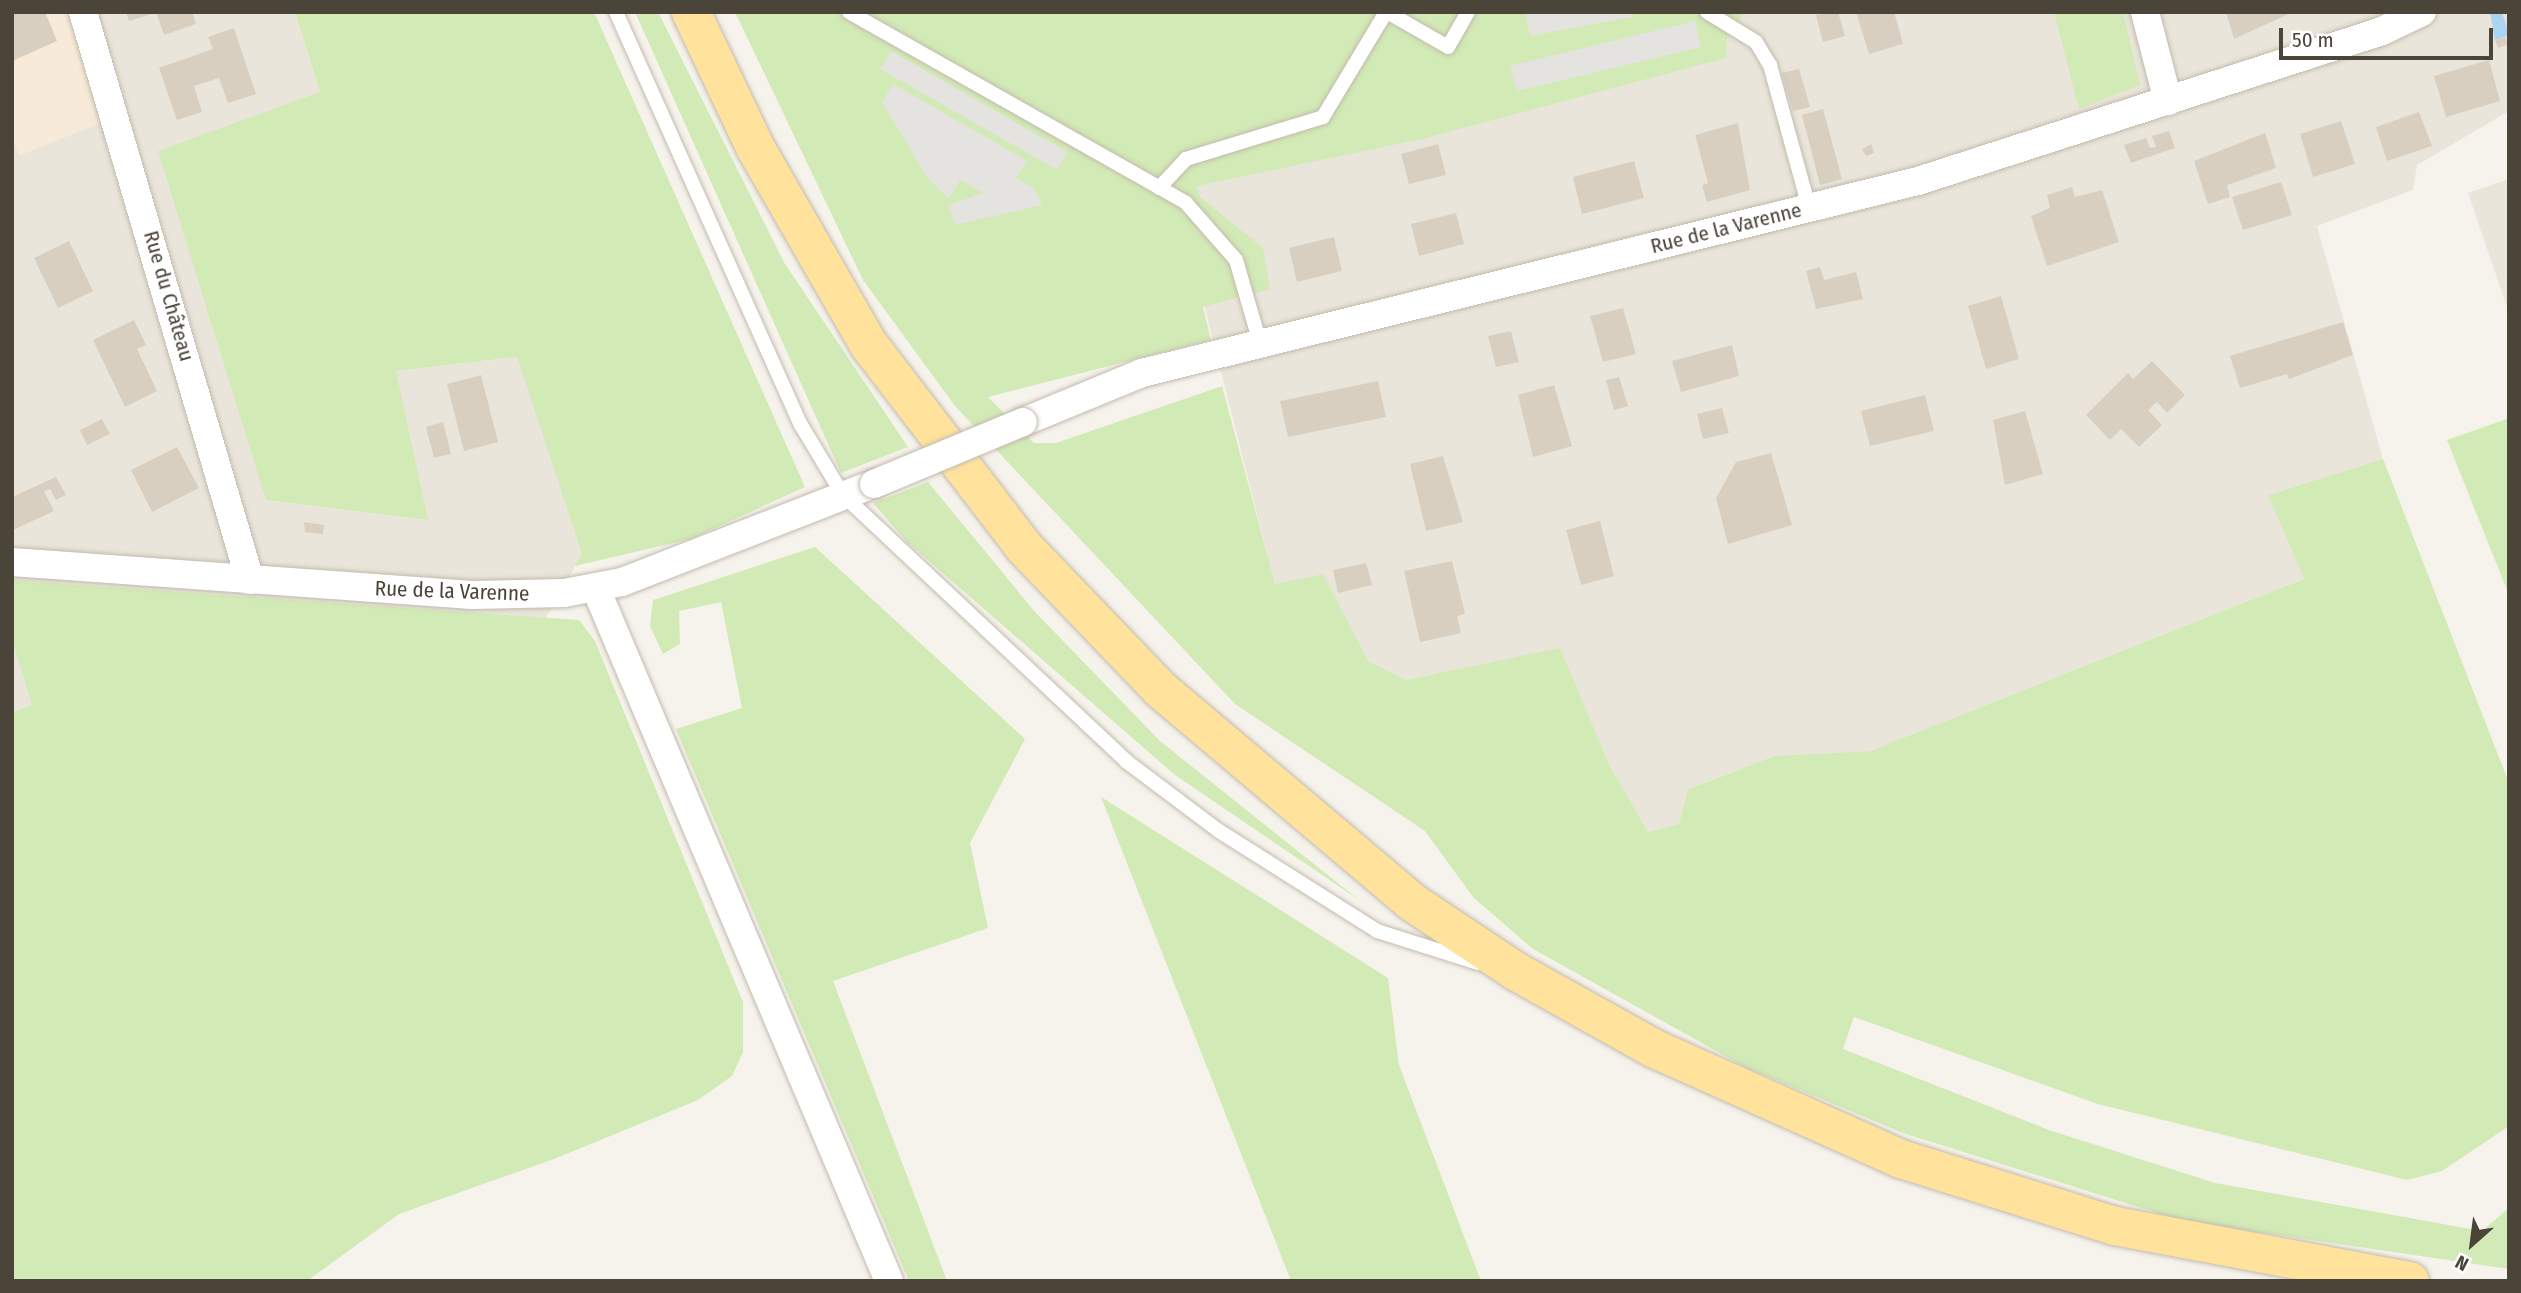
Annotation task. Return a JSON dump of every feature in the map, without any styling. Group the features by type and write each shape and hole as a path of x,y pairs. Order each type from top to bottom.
{"main road":[{"path":"691,12 755,147 869,345 1023,546 1160,689 1320,830 1517,972 1655,1049 1901,1159 2115,1226 2410,1281"}],"street":[{"name":"Rue du Château","path":"83,12 250,580"},
{"path":"2145,12 2168,101"},
{"name":"Rue de la Varenne","path":"12,562 472,595 596,589 874,484 1142,373 1918,181 2056,132 2168,101 2422,12"},
{"path":"596,589 889,1281"}],"lane":[{"path":"616,12 801,425 844,495 1126,761 1219,831 1377,931 1517,972"},
{"path":"849,12 1186,203 1236,260 1259,343"},
{"path":"1159,188 1186,159 1323,117 1386,12 1448,47 1468,12"},
{"path":"1707,12 1756,42 1770,65 1809,208"}],"shaded area":[{"path":"12,12 68,12 100,123 20,155 12,139"},
{"path":"68,12 295,12 320,92 265,500 427,520 396,371 518,357 582,554 546,618 12,580 12,139 20,155 100,123"},
{"path":"1375,12 2509,12 2509,111 2417,165 2413,190 2317,226 2383,459 2268,495 2304,579 1870,751 1774,756 1688,789 1679,824 1648,832 1609,764 1560,649 1406,680 1368,662 1323,574 1275,585 1180,210 1182,146"},
{"path":"1525,12 1631,12 1632,17 1530,36"},
{"path":"1695,21 1701,47 1517,91 1510,66"},
{"path":"891,51 1067,152 1057,170 880,69"},
{"path":"893,84 1027,161 1016,178 1034,188 1042,205 955,225 948,205 983,193 960,180 949,199 927,177 882,102"},
{"path":"2509,179 2509,313 2468,193"},
{"path":"12,640 32,705 12,712"}],"green space":[{"path":"295,12 594,12 805,487 691,539 575,566 582,554 517,357 396,371 428,520 266,500 158,151 320,92"},
{"path":"635,12 658,12 785,264 908,447 841,473"},
{"path":"735,12 1745,12 1727,36 1726,58 1426,138 1197,186 1200,197 1263,248 1270,289 1203,307 1211,340 988,397 1034,443 1056,443 1222,386 1275,584 1323,574 1368,661 1406,680 1560,648 1609,764 1648,832 1679,824 1688,789 1774,756 1870,751 2304,579 2268,495 2383,459 2509,783 2509,1126 2442,1171 2407,1180 2098,1104 1854,1017 1843,1049 2049,1130 2215,1183 2482,1231 2509,1208 2509,1269 2183,1221 1903,1133 1745,1067 1533,949 1473,897 1425,831 1235,704 955,406 863,280"},
{"path":"2054,12 2123,12 2140,85 2079,109"},
{"path":"2509,418 2509,595 2447,440"},
{"path":"928,482 1035,612 1160,741 1359,900 1175,775 907,542 873,503"},
{"path":"815,547 1025,739 970,843 988,928 833,981 947,1281 909,1281 676,729 742,708 721,602 679,611 680,644 663,654 650,626 653,600"},
{"path":"12,580 579,620 595,641 743,1002 743,1052 732,1076 698,1100 554,1159 399,1214 307,1281 12,1281 12,712 32,705 12,640"},
{"path":"1101,797 1388,978 1399,1065 1481,1281 1291,1281"}],"water":[{"path":"2490,12 2502,12 2509,35 2495,40"}],"building":[{"path":"12,12 45,12 57,41 12,61"},
{"path":"126,12 155,12 155,13 129,21"},
{"path":"156,12 192,12 196,24 164,35"},
{"path":"1838,12 1845,36 1823,42 1816,15"},
{"path":"1856,12 1894,12 1903,44 1869,54"},
{"path":"2226,12 2291,12 2291,13 2234,39"},
{"path":"234,28 256,94 228,103 219,78 194,86 202,112 177,120 159,68 213,49 208,37"},
{"path":"2505,37 2508,44 2498,48 2495,40"},
{"path":"2489,60 2500,101 2446,117 2434,76"},
{"path":"1799,69 1810,107 1793,111 1782,73"},
{"path":"1823,109 1842,179 1820,185 1802,115"},
{"path":"2419,112 2432,146 2387,161 2376,127"},
{"path":"2341,121 2355,164 2313,177 2300,134"},
{"path":"1738,123 1750,190 1707,202 1702,185 1708,183 1695,135"},
{"path":"2169,131 2175,148 2131,163 2124,145 2146,138 2150,148 2156,147 2152,136"},
{"path":"2265,133 2276,168 2227,185 2230,197 2208,204 2194,161"},
{"path":"1438,144 1446,175 1409,184 1401,154"},
{"path":"1871,144 1874,153 1866,156 1862,149"},
{"path":"1634,161 1644,198 1582,214 1573,177"},
{"path":"2281,182 2292,215 2243,230 2232,197"},
{"path":"2072,187 2075,197 2102,190 2119,242 2047,266 2031,216 2050,208 2047,195"},
{"path":"1456,213 1464,244 1419,256 1411,224"},
{"path":"1334,237 1342,271 1297,282 1289,248"},
{"path":"69,241 93,291 58,308 34,258"},
{"path":"1820,267 1824,280 1856,272 1863,299 1816,309 1806,271"},
{"path":"2001,296 2019,359 1986,369 1968,306"},
{"path":"1623,308 1636,354 1603,362 1590,316"},
{"path":"134,320 146,345 137,349 157,391 125,407 93,340"},
{"path":"2343,322 2353,355 2289,379 2287,374 2240,388 2230,356"},
{"path":"1511,331 1519,362 1496,367 1488,336"},
{"path":"1732,345 1739,376 1681,392 1672,361"},
{"path":"2152,361 2185,395 2167,413 2157,402 2148,410 2162,425 2139,447 2121,429 2110,440 2086,415 2128,373 2133,379"},
{"path":"481,375 498,442 464,451 447,384"},
{"path":"1619,377 1628,406 1614,410 1606,380"},
{"path":"1378,381 1386,417 1288,437 1280,401"},
{"path":"1554,385 1572,446 1533,457 1518,395"},
{"path":"1925,395 1934,431 1870,446 1861,411"},
{"path":"1722,408 1729,433 1703,439 1697,414"},
{"path":"2025,411 2043,474 2005,485 1993,420"},
{"path":"102,419 110,434 87,445 80,430"},
{"path":"443,422 451,454 434,458 426,427"},
{"path":"177,447 199,488 152,512 131,470"},
{"path":"1771,453 1792,525 1728,544 1716,498 1736,462"},
{"path":"1443,456 1463,522 1426,531 1410,464"},
{"path":"56,477 66,495 56,500 50,489 44,491 54,511 13,530 12,497"},
{"path":"1600,521 1614,576 1581,585 1566,530"},
{"path":"304,522 324,525 323,534 305,532"},
{"path":"1452,561 1465,614 1457,616 1461,633 1420,642 1404,571"},
{"path":"1366,563 1372,585 1338,593 1333,570"}]}
